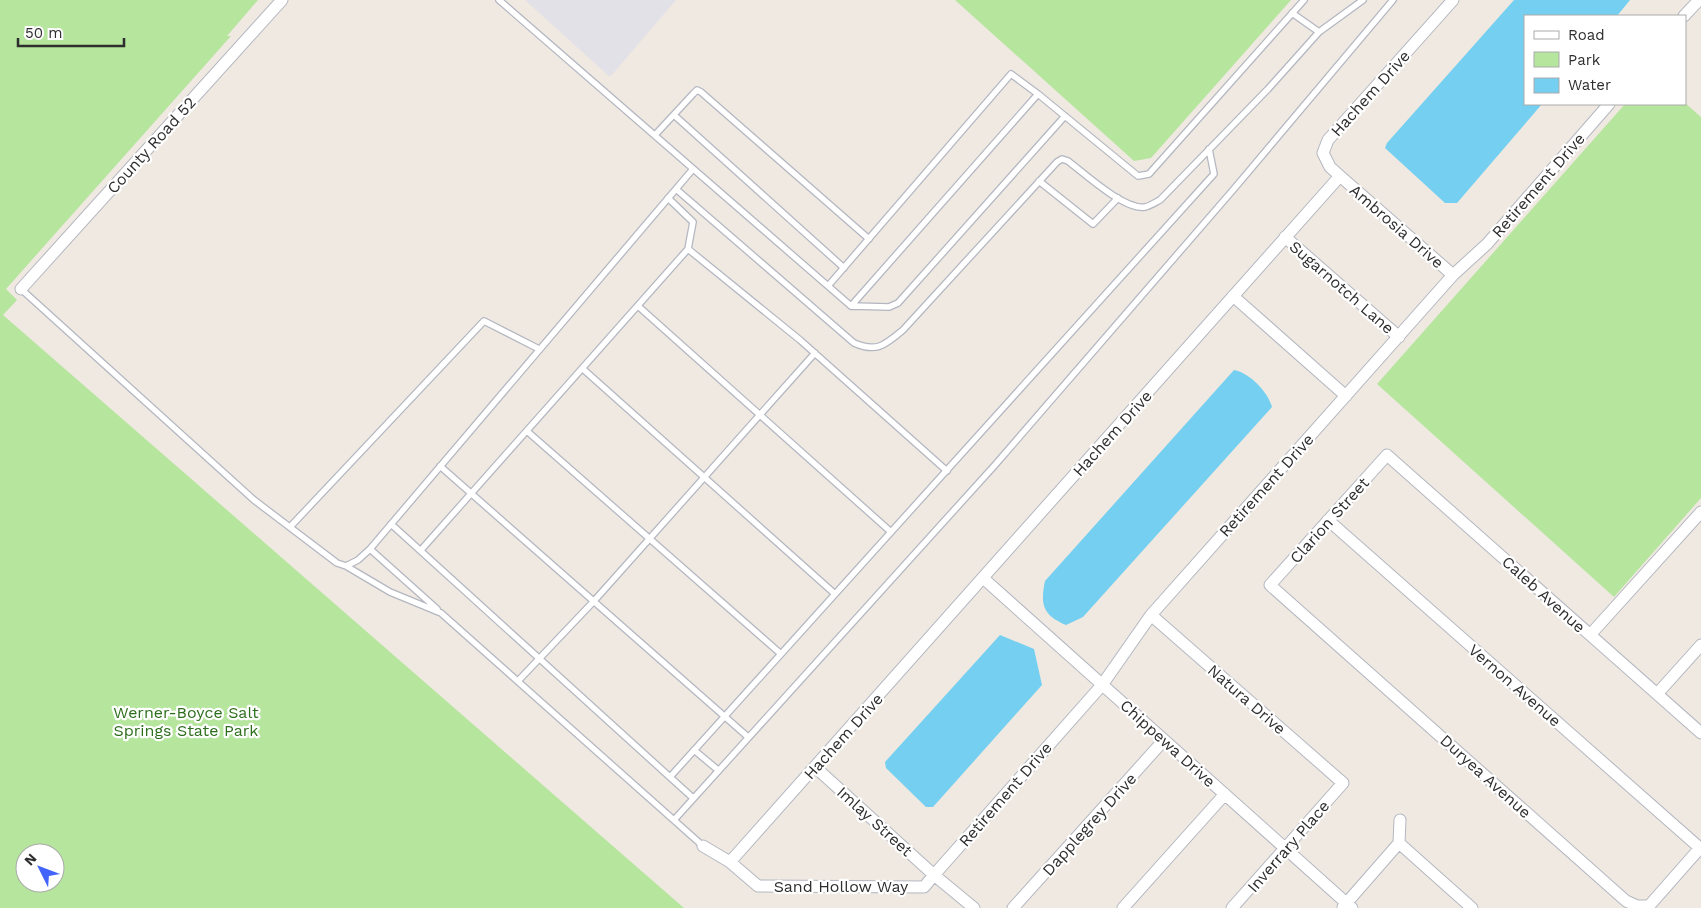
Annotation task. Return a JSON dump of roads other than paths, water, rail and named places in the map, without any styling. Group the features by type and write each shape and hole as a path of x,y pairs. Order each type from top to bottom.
{"street":[{"name":"County Road 52","path":"21,289 282,0"},
{"name":"Hachem Drive","path":"730,862 1340,176 1330,167 1323,153 1328,140 1452,0"},
{"path":"1685,15 1699,0"},
{"name":"Retirement Drive","path":"934,875 1102,685 1151,615 1453,275 1487,244 1607,105"},
{"name":"Ambrosia Drive","path":"1340,176 1453,275"},
{"name":"Sugarnotch Lane","path":"1286,238 1399,337"},
{"path":"1233,296 1346,396"},
{"name":"Clarion Street","path":"1270,585 1387,455"},
{"name":"Caleb Avenue","path":"1387,455 1701,733"},
{"path":"1590,635 1701,512"},
{"name":"Vernon Avenue","path":"1328,520 1700,848"},
{"name":"Chippewa Drive","path":"983,578 1286,848 1347,906"},
{"name":"Duryea Avenue","path":"1270,585 1626,901 1637,906 1650,906 1700,848"},
{"name":"Natura Drive","path":"1151,615 1343,783"},
{"path":"1657,694 1701,645"},
{"name":"Dapplegrey Drive","path":"1014,908 1164,740"},
{"name":"Imlay Street","path":"815,767 934,875"},
{"name":"Inverrary Place","path":"1232,908 1343,783"},
{"path":"1123,908 1224,794"},
{"path":"1347,906 1399,843 1400,820"},
{"path":"1399,843 1472,908"},
{"name":"Sand Hollow Way","path":"703,846 730,862 758,886 924,887 934,875"},
{"path":"934,875 974,908"}],"lane":[{"path":"500,0 851,306 889,307 898,303 1065,116"},
{"path":"828,286 1011,74 1138,176 1149,174 1304,0"},
{"path":"676,188 854,343 869,349 886,344 903,330 1057,162 1062,160 1068,161 1118,198 1132,206 1146,207 1160,200 1319,32 1363,0"},
{"path":"674,820 1001,458 1233,190 1393,0"},
{"path":"1292,13 1319,32"},
{"path":"655,135 697,90 868,240"},
{"path":"851,306 1038,94"},
{"path":"674,115 844,268"},
{"path":"670,777 1214,174 1209,149"},
{"path":"346,566 358,560 391,524 693,169"},
{"path":"1039,181 1093,224 1118,198"},
{"path":"421,550 528,432 688,249 693,222 668,198"},
{"path":"688,249 815,353 946,471"},
{"path":"21,289 254,500 337,563 346,566 390,592 442,613"},
{"path":"638,306 891,532"},
{"path":"290,527 484,321 539,349"},
{"path":"518,681 594,601 815,353"},
{"path":"583,369 835,594"},
{"path":"528,432 781,654"},
{"path":"440,466 748,737"},
{"path":"391,524 693,798"},
{"path":"370,548 703,846"},
{"path":"694,750 718,770"}],"water":[{"path":"1514,0 1630,0 1618,15 1524,15 1524,105 1541,105 1457,203 1445,203 1385,148 1387,143"},
{"path":"1234,370 1246,375 1258,384 1267,395 1272,407 1083,617 1066,625 1052,617 1043,603 1045,581"},
{"path":"1000,635 1034,649 1042,685 933,807 926,807 886,768 885,762"}],"park label":[{"name":"Werner-Boyce Salt Springs State Park","path":"186,721"}]}
